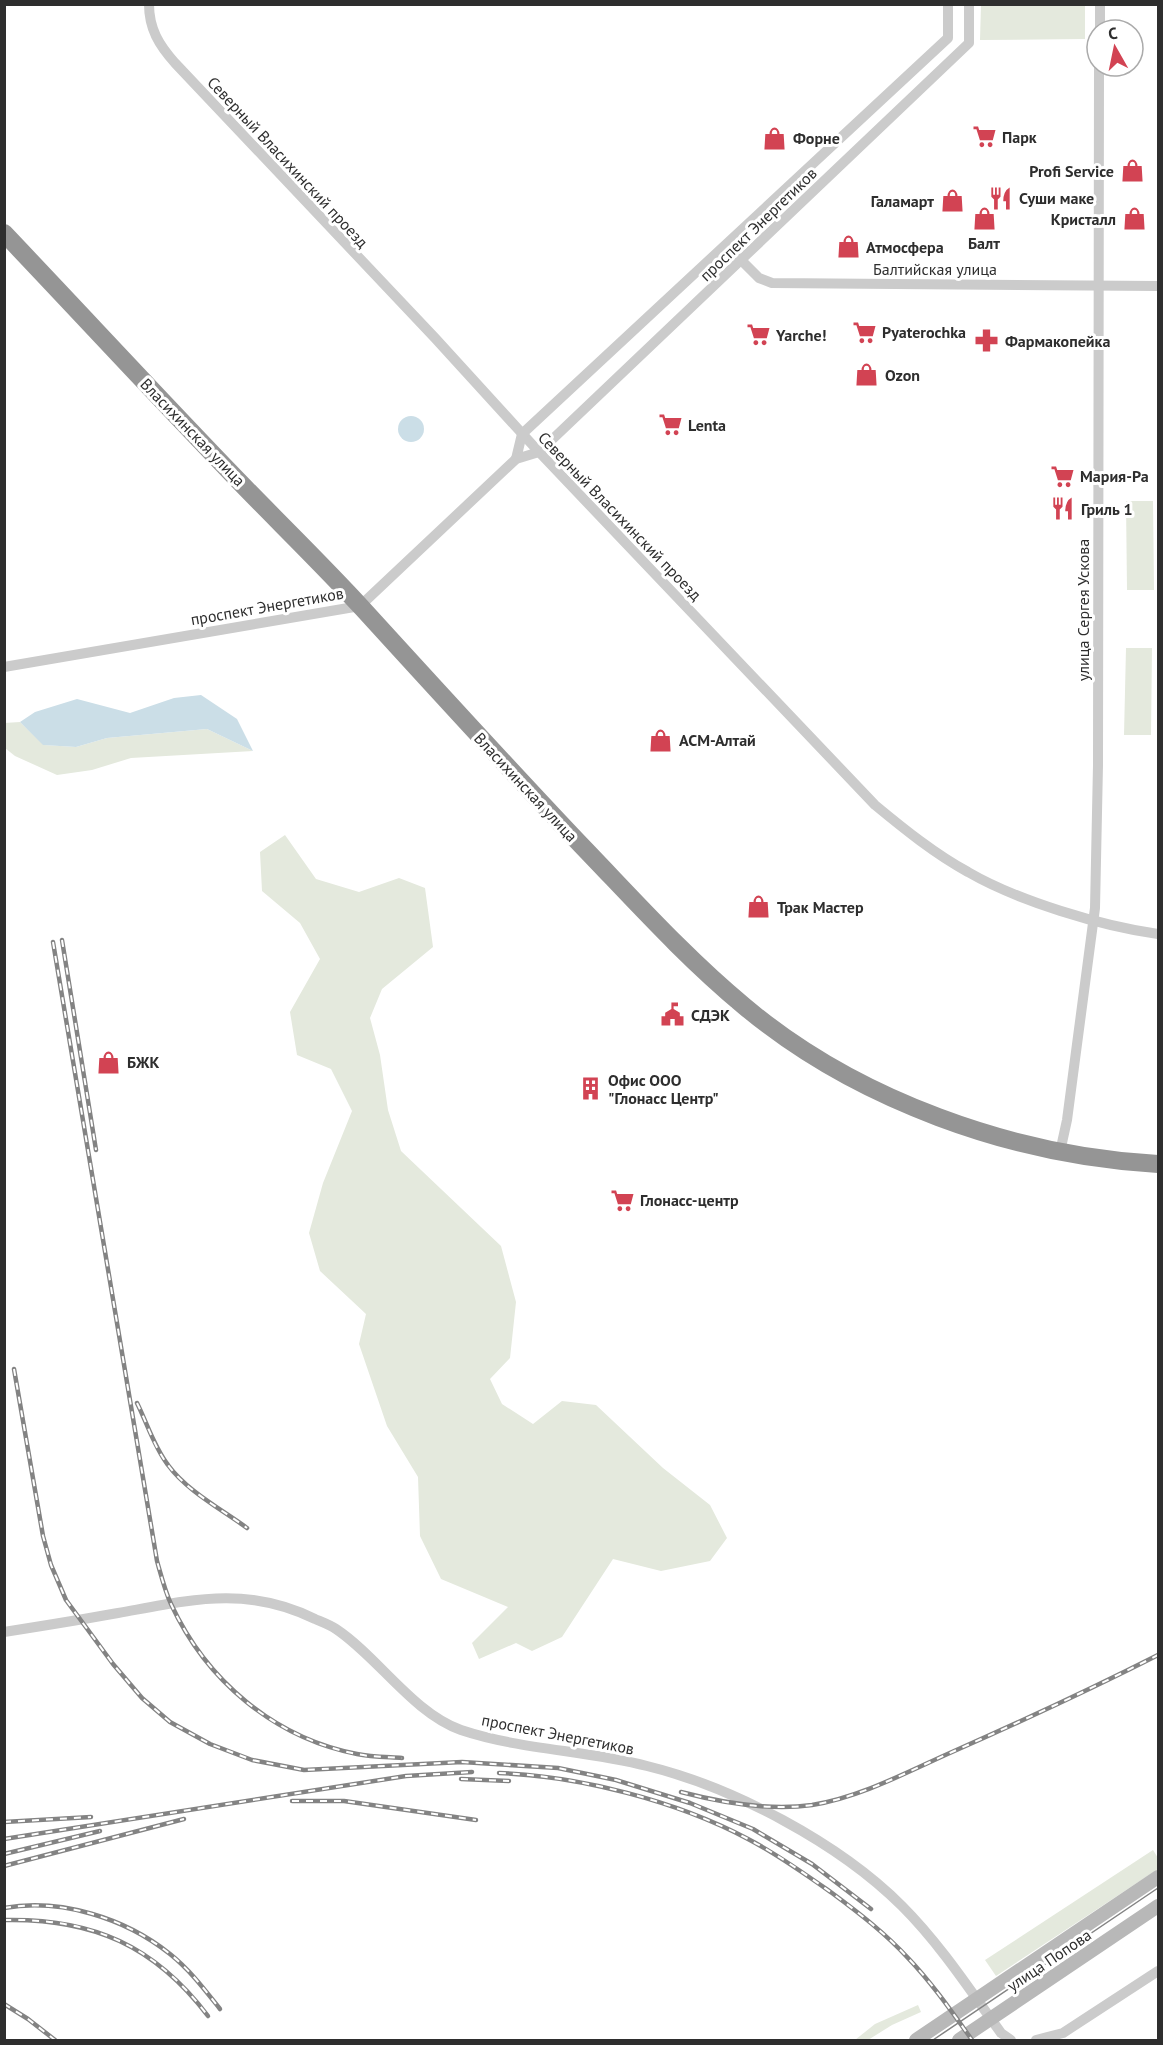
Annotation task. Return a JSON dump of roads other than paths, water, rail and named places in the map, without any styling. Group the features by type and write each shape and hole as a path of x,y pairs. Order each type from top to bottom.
{"highway":[{"name":"Власихинская улица","path":"4,233 360,606 469,726 652,920 702,970 747,1009 787,1038 831,1065 887,1096 928,1114 996,1137 1060,1152 1158,1164"}],"main road":[{"path":"918,2039 1158,1877"},
{"name":"улица Попова","path":"959,2040 1158,1906"}],"street":[{"name":"Северный Власихинский проезд","path":"149,4 152,27 159,45 175,63 435,338 522,434 875,805 904,828 979,878 1027,899 1113,926 1158,934"},
{"name":"проспект Энергетиков","path":"522,434 948,38 948,4"},
{"name":"проспект Энергетиков","path":"539,452 969,43 969,4"},
{"name":"улица Сергея Ускова","path":"1060,1152 1067,1120 1094,920 1098,765 1099,78"},
{"name":"Балтийская улица","path":"726,245 759,278 772,283 1158,286"},
{"path":"516,459 522,434"},
{"path":"516,459 539,452"},
{"name":"проспект Энергетиков","path":"4,667 360,606 516,459"},
{"name":"проспект Энергетиков","path":"4,1632 198,1599 262,1600 299,1611 336,1629 411,1697 456,1728 505,1742 606,1757 674,1774 757,1806 801,1831 870,1877 903,1906 936,1944 1001,2033 1011,2040"},
{"path":"1036,2040 1063,2033 1158,1971"}],"tram line":[{"path":"933,2040 1158,1888"}],"railway":[{"path":"62,940 96,1150"},
{"path":"53,942 157,1561 169,1599 186,1632 223,1681 271,1720 327,1746 362,1755 402,1758"},
{"path":"14,1369 43,1536 51,1565 66,1600 113,1664 142,1698 170,1722 210,1744 252,1760 304,1770 462,1762 558,1768 616,1780 690,1803 753,1829 812,1864 871,1909"},
{"path":"137,1403 168,1465 194,1491 247,1528"},
{"path":"681,1792 730,1803 779,1807 812,1805 848,1796 884,1783 1004,1729 1158,1655"},
{"path":"4,1839 406,1776 472,1772"},
{"path":"499,1773 562,1779 627,1793 690,1813 759,1845 832,1893 890,1940 925,1977 972,2040"},
{"path":"461,1779 509,1781"},
{"path":"292,1801 344,1801 476,1820"},
{"path":"4,1822 91,1817"},
{"path":"4,1866 184,1819"},
{"path":"4,1854 100,1831"},
{"path":"4,1908 48,1906 70,1909 92,1914 133,1930 177,1960 197,1980 220,2009"},
{"path":"4,1920 66,1924 94,1931 119,1941 144,1954 166,1971 208,2016"},
{"path":"4,2004 55,2040"}],"place":[{"name":"Парк","path":"984,137"},
{"name":"Форне","path":"775,138"},
{"name":"Profi Service","path":"1132,171"},
{"name":"Суши маке","path":"1001,198"},
{"name":"Галамарт","path":"952,201"},
{"name":"Балт","path":"984,218"},
{"name":"Кристалл","path":"1134,219"},
{"name":"Атмосфера","path":"848,247"},
{"name":"Pyaterochka","path":"864,332"},
{"name":"Yarche!","path":"758,335"},
{"name":"Фармакопейка","path":"987,341"},
{"name":"Ozon","path":"867,375"},
{"name":"Lenta","path":"670,425"},
{"name":"Мария-Ра","path":"1062,476"},
{"name":"Гриль 1","path":"1063,509"},
{"name":"АСМ-Алтай","path":"661,740"},
{"name":"Трак Мастер","path":"759,907"},
{"name":"СДЭК","path":"673,1015"},
{"name":"БЖК","path":"109,1062"},
{"name":"Офис ООО \"Глонасс Центр\"","path":"590,1089"},
{"name":"Глонасс-центр","path":"622,1200"}]}
